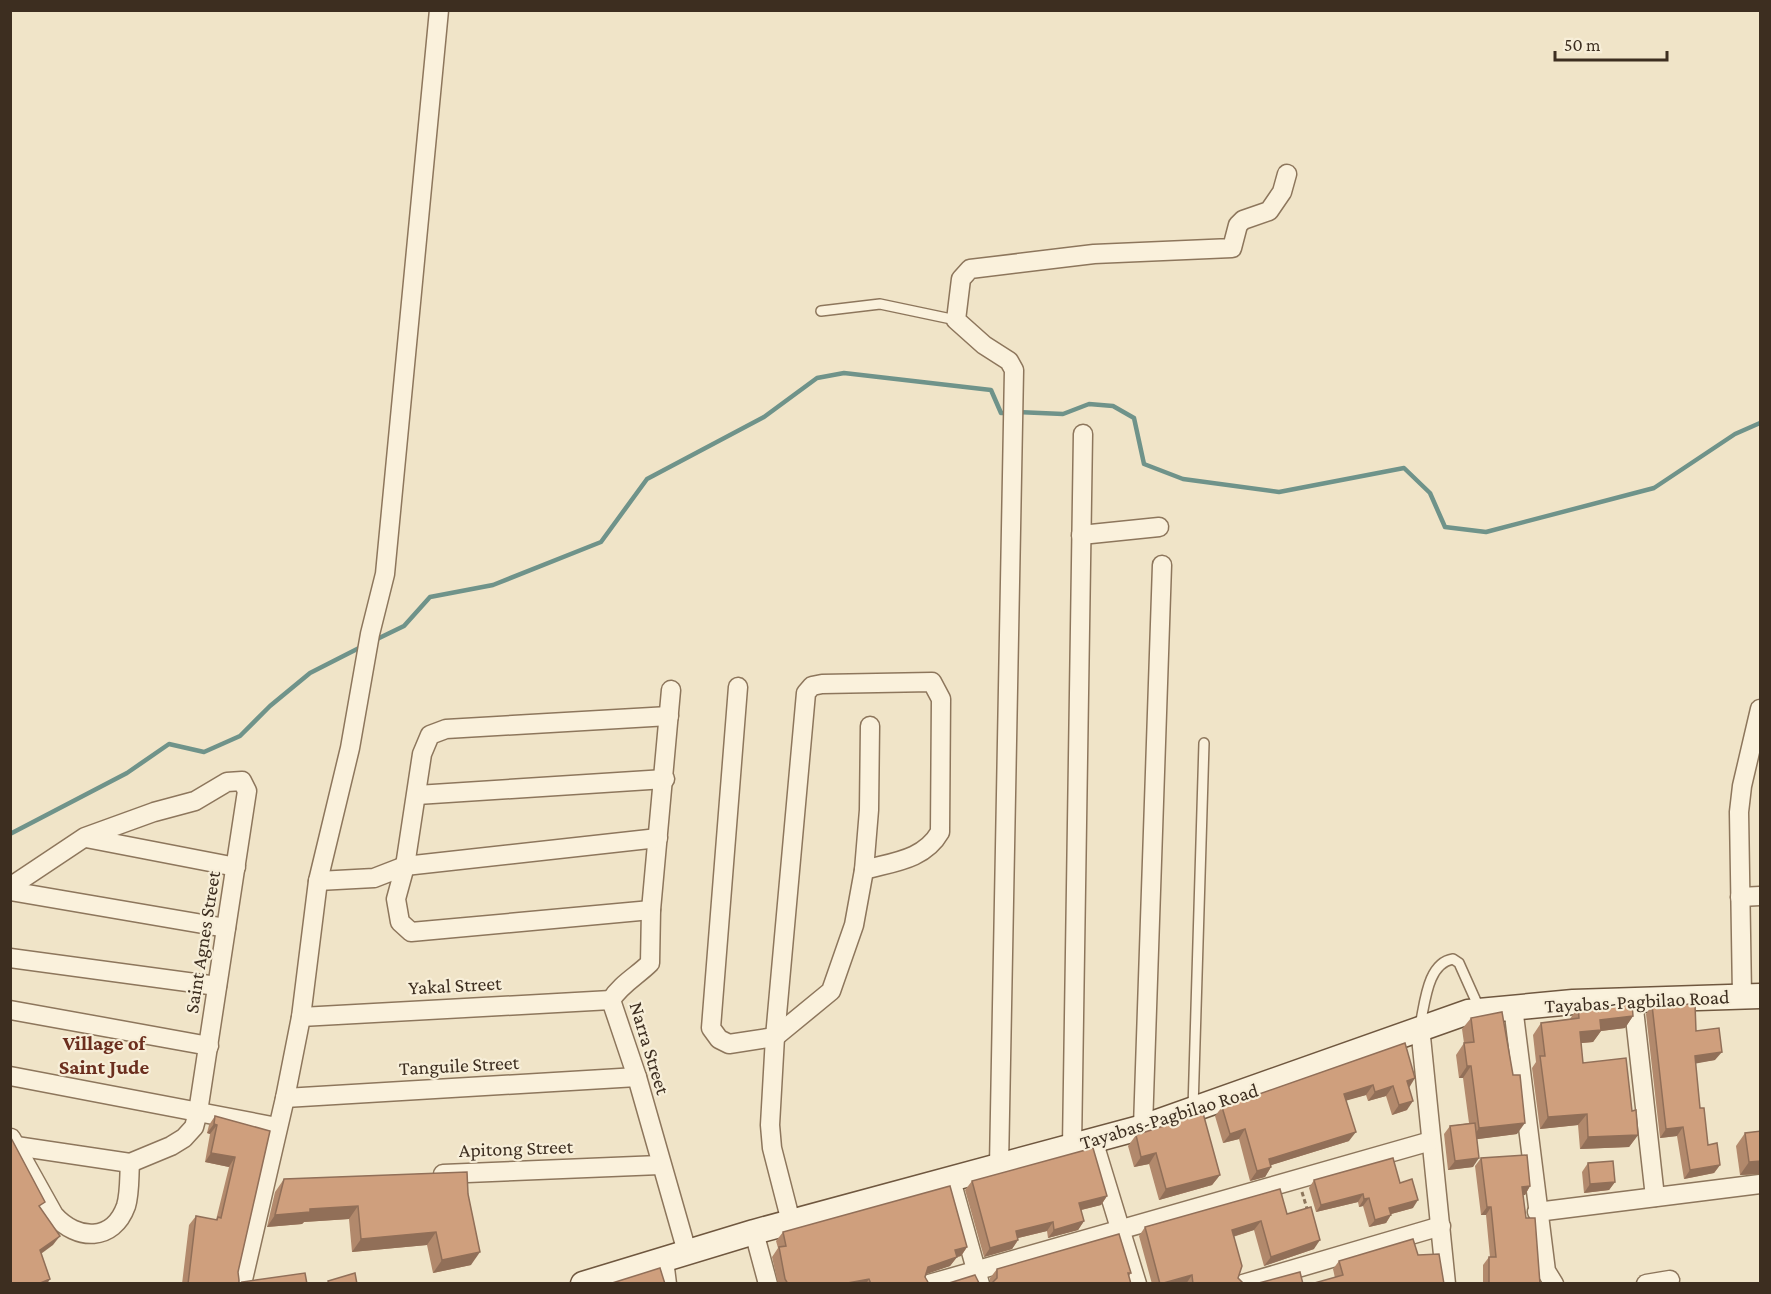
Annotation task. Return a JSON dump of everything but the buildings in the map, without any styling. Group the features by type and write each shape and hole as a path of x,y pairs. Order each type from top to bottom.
{"main road":[{"name":"Tayabas-Pagbilao Road","path":"583,1284 754,1232 1143,1127 1193,1111 1419,1027 1480,1010 1633,1000 1751,996"}],"street":[{"path":"242,1284 285,1098 301,1017 318,881 350,748 370,634 385,574 439,10"},
{"path":"999,1166 1014,370 1010,361 984,345 956,320 961,279 970,269 1094,254 1232,248 1238,225 1243,220 1269,211 1282,192 1287,174"},
{"path":"1083,434 1081,535 1082,1143 1120,1229 1137,1284"},
{"path":"1081,535 1159,527"},
{"path":"1143,1127 1162,565"},
{"path":"791,1222 772,1148 775,1037 806,693 812,686 822,684 932,682 941,699 940,832 933,844 917,856 864,870"},
{"path":"738,687 711,1028 719,1039 729,1044 775,1037 831,991 854,925 864,870 869,810 870,726"},
{"name":"Narra Street","path":"667,1284 675,1256 660,1165 637,1077 611,1000 619,987 636,978 650,963 651,910 665,779 671,690"},
{"path":"1751,996 1740,897 1739,812 1742,786 1761,709"},
{"path":"651,910 411,932 400,922 396,899 405,866 422,754 430,735 446,729 669,716"},
{"path":"417,795 665,779"},
{"name":"Saint Agnes Street","path":"85,837 154,812 195,801 227,782 242,781 248,791 209,1046 194,1127 184,1138 130,1163"},
{"path":"10,889 85,837 236,867"},
{"path":"318,881 374,878 405,866 658,838"},
{"path":"10,889 226,928"},
{"path":"1740,897 1761,896"},
{"path":"10,958 217,986"},
{"name":"Yakal Street","path":"301,1017 611,1000"},
{"path":"1633,1000 1655,1197"},
{"path":"1513,1007 1537,1212 1546,1271 1554,1284"},
{"path":"10,1010 209,1046"},
{"path":"1419,1027 1446,1284"},
{"path":"10,1076 277,1127"},
{"name":"Tanguile Street","path":"285,1098 637,1077"},
{"path":"13,1141 130,1163 126,1205 118,1220 106,1230 94,1235 77,1233 63,1225 54,1215 13,1141"},
{"path":"929,1284 978,1277 1120,1229 1431,1141"},
{"name":"Apitong Street","path":"428,1174 660,1165"},
{"path":"265,1181 288,1180"},
{"path":"951,1180 978,1277"},
{"path":"1537,1212 1761,1184"},
{"path":"1243,1284 1441,1226"},
{"path":"754,1232 768,1284"},
{"path":"1646,1284 1670,1280"}],"lane":[{"path":"821,311 880,304 956,320"},
{"path":"1193,1111 1204,742"},
{"path":"1419,1027 1431,978 1438,966 1446,960 1453,959 1459,963 1480,1010"}],"waterway":[{"path":"373,641 404,626 430,597 493,585 601,542 647,479 764,417 817,378 844,373 991,390 1001,413 1009,413"},
{"path":"1017,412 1063,414 1089,404 1113,406 1134,418 1144,464 1183,479 1279,492 1404,468 1430,493 1445,527 1486,532 1654,488 1735,434 1760,423"},
{"path":"10,834 127,773 169,744 204,752 240,736 270,706 310,673 363,646"}],"district":[{"name":"Village of Saint Jude","path":"104,1055"}]}
